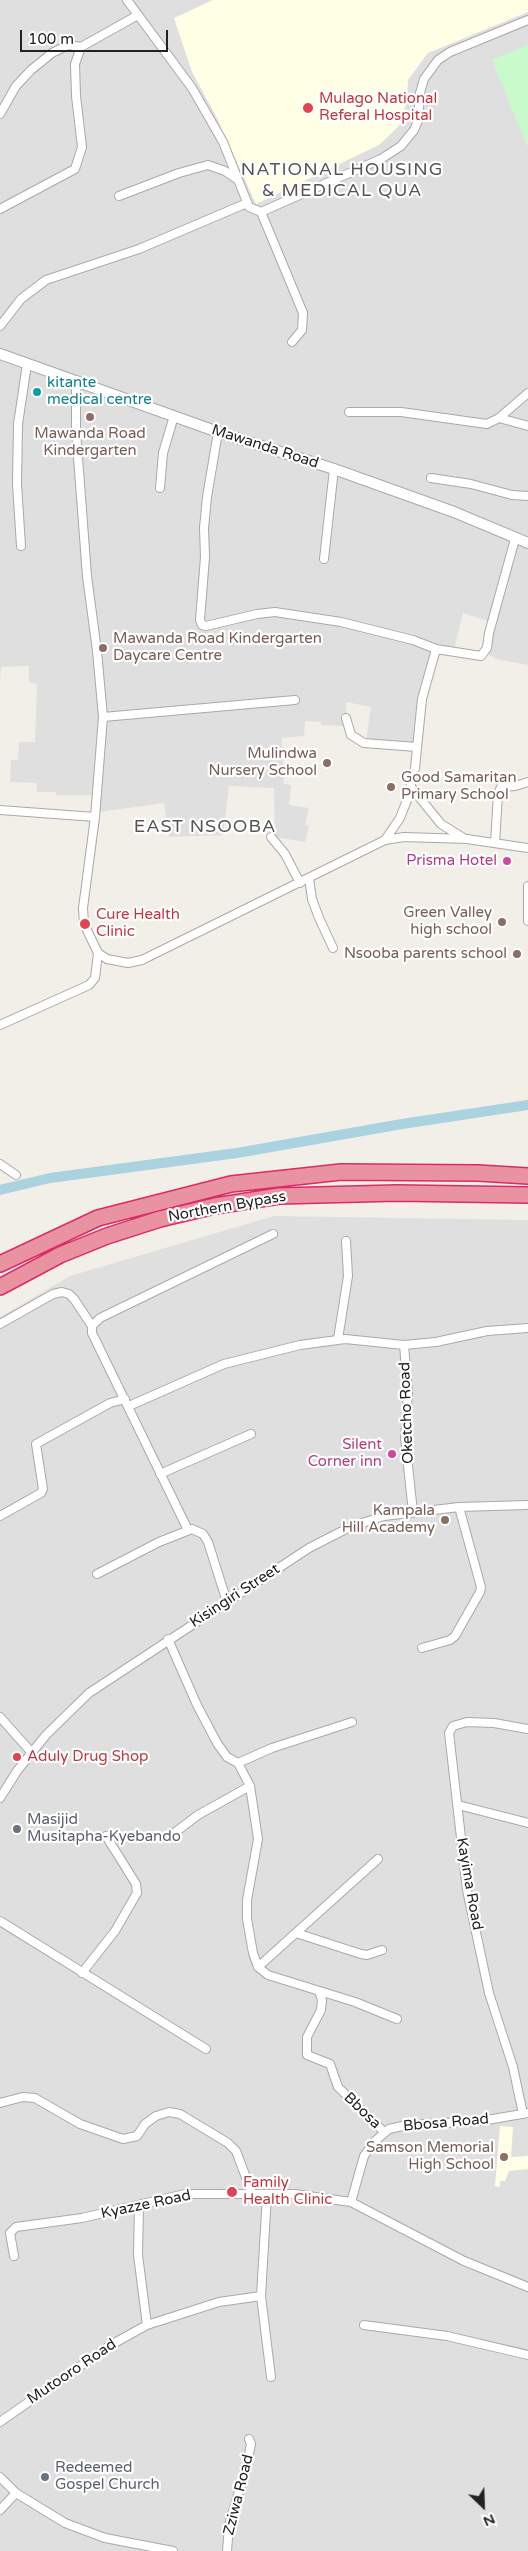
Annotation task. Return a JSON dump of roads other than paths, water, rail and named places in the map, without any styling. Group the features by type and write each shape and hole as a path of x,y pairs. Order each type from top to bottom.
{"highway":[{"name":"Northern Bypass","path":"0,1264 98,1218 231,1184 341,1172 478,1173 528,1176"},
{"name":"Northern Bypass","path":"0,1287 60,1255 107,1236 160,1219 215,1206 279,1196 397,1193 528,1195"}],"street":[{"path":"127,0 158,38 214,124 247,203 253,211 262,212 381,159 401,146 414,130 418,121 424,79 438,60 450,52 528,20"},
{"path":"0,114 16,86 31,70 52,53 68,45 81,47 138,14"},
{"path":"0,209 75,169 82,147 76,96 75,64 81,47"},
{"path":"119,196 179,172 208,165 225,171 238,180"},
{"path":"0,326 21,299 46,280 140,249 247,203"},
{"path":"262,212 303,313 302,330 292,342"},
{"name":"Mawanda Road","path":"0,354 218,432 454,512 528,543"},
{"path":"21,546 17,484 18,424 27,364"},
{"path":"76,380 76,431 87,576 103,717 95,817 83,908 84,924 98,953 107,959 135,963 385,840 404,837 467,840 528,848"},
{"path":"349,412 401,412 483,424 499,418 528,393"},
{"path":"160,488 163,453 174,416"},
{"path":"499,418 528,426"},
{"path":"218,432 207,498 200,620 202,624 215,625 257,614 274,612 341,622 413,640 436,649 477,656 485,652 515,539"},
{"path":"324,559 334,470"},
{"path":"432,478 471,484 512,495 528,496"},
{"path":"385,840 404,810 410,787 422,700 436,649"},
{"path":"103,717 295,700"},
{"path":"346,718 351,735 364,743 416,747"},
{"path":"495,843 498,794 501,787 528,782"},
{"path":"410,787 441,824 467,840"},
{"path":"0,810 95,817"},
{"path":"271,837 285,854 300,882"},
{"path":"310,878 312,899 323,929 333,948"},
{"path":"528,886 528,921"},
{"path":"0,1025 89,984 95,978 98,953"},
{"path":"0,1164 16,1175"},
{"path":"92,1326 105,1315 273,1234"},
{"path":"338,1339 348,1276 346,1241"},
{"path":"0,1324 53,1294 62,1292 69,1294 74,1299 92,1326 92,1333 188,1530"},
{"path":"128,1406 224,1364 300,1345 338,1339 404,1345 436,1342 487,1331 528,1328"},
{"name":"Oketcho Road","path":"404,1345 408,1394 405,1438 413,1512"},
{"path":"0,1516 41,1493 43,1489 36,1444 110,1403 125,1398"},
{"path":"160,1474 251,1434"},
{"name":"Kisingiri Street","path":"0,1798 32,1752 65,1714 89,1693 168,1639 309,1548 366,1521 413,1512 459,1507 528,1505"},
{"path":"422,1648 450,1640 455,1636 480,1592 481,1587 459,1507"},
{"path":"97,1574 188,1530 198,1531 208,1542 226,1602"},
{"path":"168,1639 197,1705 217,1743 227,1756 238,1763 250,1786 258,1839 247,1900 247,1919 253,1953 258,1967 268,1976 319,1991 397,2018"},
{"path":"0,1717 32,1752"},
{"path":"238,1763 272,1748 352,1722"},
{"name":"Kayima Road","path":"526,2114 489,1993 467,1890 450,1744 451,1729 467,1722 494,1723 528,1728"},
{"path":"173,1834 198,1815 250,1786"},
{"path":"458,1805 528,1823"},
{"path":"82,1973 114,1931 137,1893 136,1884 106,1836"},
{"path":"258,1967 378,1859"},
{"path":"0,1922 206,2049"},
{"path":"296,1933 360,1954 367,1955 382,1950"},
{"name":"Bbosa","path":"319,1991 322,2000 320,2010 306,2037 307,2055 330,2064 338,2087 384,2132"},
{"path":"0,2103 23,2097 35,2098 80,2124 128,2140 138,2136 145,2124 156,2116 169,2112 180,2114 228,2143 236,2151 253,2196"},
{"name":"Bbosa Road","path":"350,2202 364,2156 375,2140 384,2132 407,2125 481,2121 526,2114"},
{"name":"Kyazze Road","path":"14,2256 10,2233 13,2228 74,2220 185,2194 305,2195 350,2202 464,2261 528,2287"},
{"path":"267,2195 261,2296 271,2377"},
{"path":"139,2206 138,2255 146,2325"},
{"name":"Mutooro Road","path":"0,2422 108,2346 146,2325 219,2302 261,2296"},
{"path":"364,2325 447,2336 528,2355"},
{"name":"Zziwa Road","path":"227,2551 229,2525 246,2468 251,2444 249,2439"},
{"path":"0,2477 16,2493 65,2523 83,2531 173,2551"},
{"path":"0,2510 16,2493"}],"waterway":[{"path":"0,1190 50,1178 237,1153 402,1124 528,1105"}],"place":[{"name":"Mulago National Referal Hospital","path":"308,108"},
{"name":"kitante medical centre","path":"37,392"},
{"name":"Mawanda Road Kindergarten","path":"90,417"},
{"name":"Mawanda Road Kindergarten Daycare Centre","path":"103,648"},
{"name":"Mulindwa Nursery School","path":"327,763"},
{"name":"Good Samaritan Primary School","path":"391,787"},
{"name":"Prisma Hotel","path":"507,861"},
{"name":"Green Valley high school","path":"502,922"},
{"name":"Cure Health Clinic","path":"85,924"},
{"name":"Nsooba parents school","path":"517,954"},
{"name":"Silent Corner inn","path":"392,1454"},
{"name":"Kampala Hill Academy","path":"445,1520"},
{"name":"Aduly Drug Shop","path":"17,1757"},
{"name":"Masijid Musitapha-Kyebando","path":"17,1829"},
{"name":"Samson Memorial High School","path":"504,2157"},
{"name":"Family Health Clinic","path":"232,2192"},
{"name":"Redeemed Gospel Church","path":"45,2477"}],"district":[{"name":"NATIONAL HOUSING & MEDICAL QUA","path":"342,180"},
{"name":"EAST NSOOBA","path":"205,827"}]}
